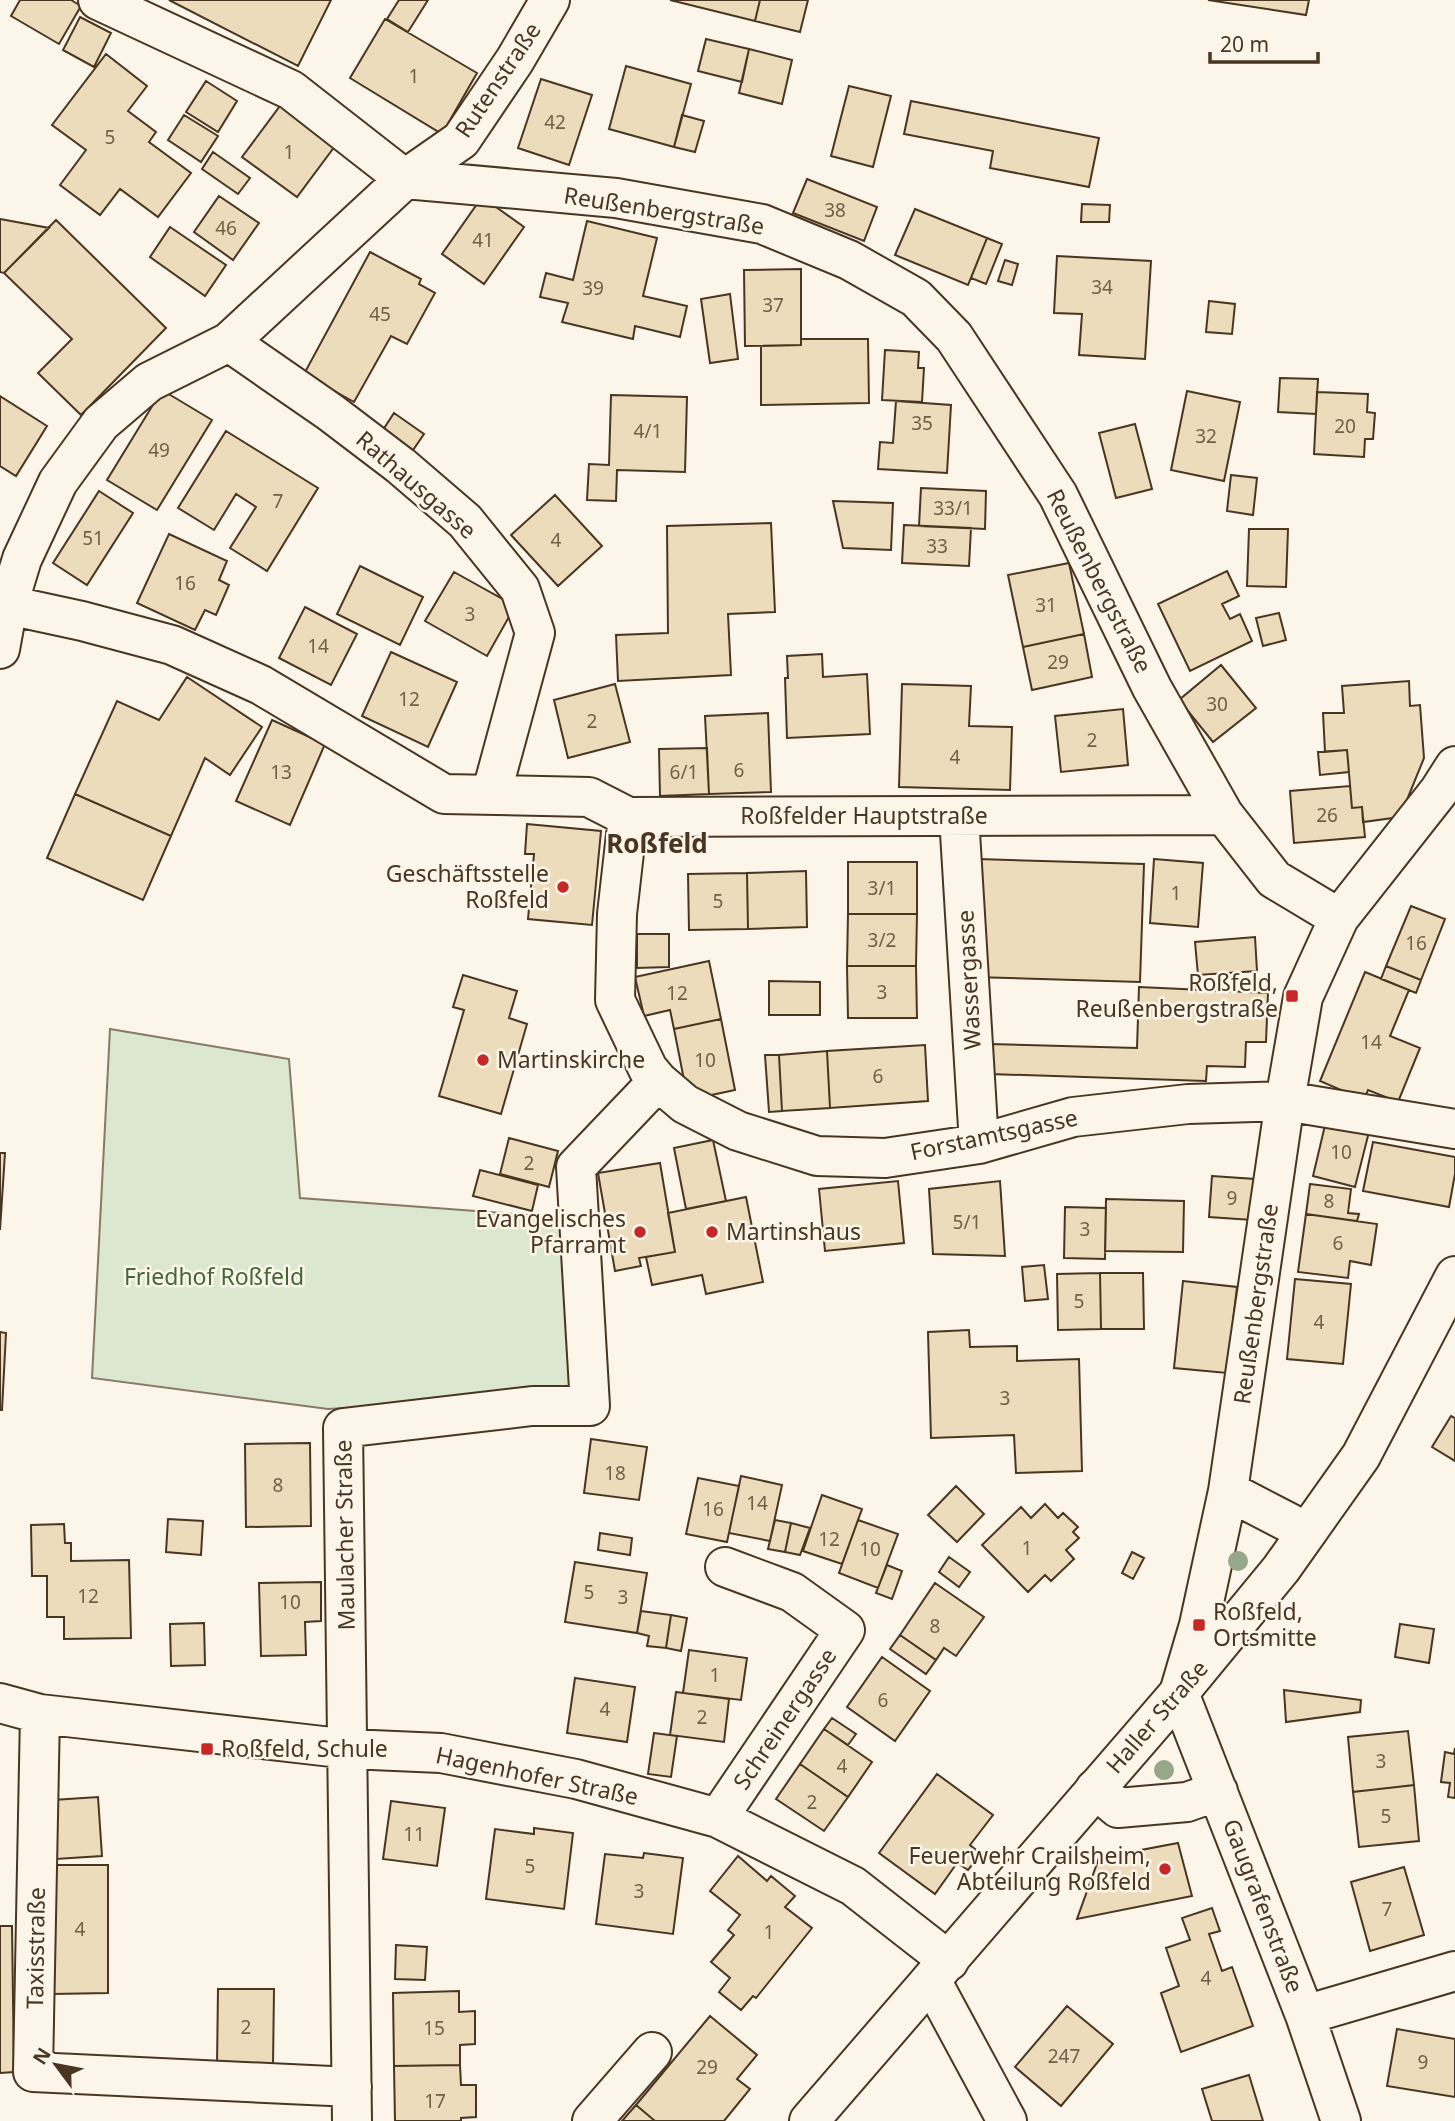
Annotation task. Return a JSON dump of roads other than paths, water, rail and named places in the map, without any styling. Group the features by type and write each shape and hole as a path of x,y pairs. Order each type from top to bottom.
{"street":[{"path":"0,649 8,605 22,559 58,482 101,423 149,382 229,342 405,179 291,90 98,0"},
{"name":"Rutenstraße","path":"405,179 461,140 550,0"},
{"name":"Reußenbergstraße","path":"405,179 616,198 762,224 849,260 916,298 954,337 1058,495 1152,688 1224,815 1274,879 1339,918"},
{"name":"Rathausgasse","path":"229,342 330,412 401,466 465,521 520,589 535,633 491,795"},
{"name":"Roßfelder Hauptstraße","path":"8,605 172,645 261,685 444,794 589,797 628,817 1224,815"},
{"name":"Reußenbergstraße","path":"1179,1693 1199,1625 1228,1491 1285,1101 1303,997 1339,918 1439,791 1455,766"},
{"name":"Wassergasse","path":"959,816 979,1143"},
{"name":"Forstamtsgasse","path":"628,817 617,914 615,1000 648,1069 657,1081 685,1104 738,1131 817,1156 885,1158 979,1143 1073,1117 1188,1104 1285,1101 1455,1129"},
{"name":"Maulacher Straße","path":"352,2104 344,1428 532,1406 590,1406 576,1167 657,1081"},
{"name":"Haller Straße","path":"809,2121 1179,1693 1280,1569 1361,1456 1455,1276"},
{"path":"1228,1491 1307,1532"},
{"name":"Schreinergasse","path":"718,1818 845,1630 792,1592 725,1567"},
{"name":"Gaugrafenstraße","path":"1179,1693 1305,2015 1341,2121"},
{"name":"Hagenhofer Straße","path":"0,1703 40,1714 349,1749 441,1753 576,1779 718,1818 853,1886 940,1970"},
{"name":"Taxisstraße","path":"40,1714 33,2072 352,2104"},
{"path":"1095,1789 1118,1808 1187,1802 1218,1791"},
{"path":"940,1970 1007,2121"},
{"path":"1305,2015 1455,1971"},
{"path":"592,2121 652,2052"}],"place":[{"name":"Geschäftsstelle Roßfeld","path":"563,887"},
{"name":"Roßfeld, Reußenbergstraße","path":"1292,996"},
{"name":"Martinskirche","path":"483,1060"},
{"name":"Evangelisches Pfarramt","path":"640,1232"},
{"name":"Martinshaus","path":"712,1232"},
{"name":"Roßfeld, Ortsmitte","path":"1199,1625"},
{"name":"Roßfeld, Schule","path":"207,1749"},
{"name":"Feuerwehr Crailsheim, Abteilung Roßfeld","path":"1165,1869"}],"district":[{"name":"Roßfeld","path":"657,844"}],"park label":[{"name":"Friedhof Roßfeld","path":"214,1277"}]}
